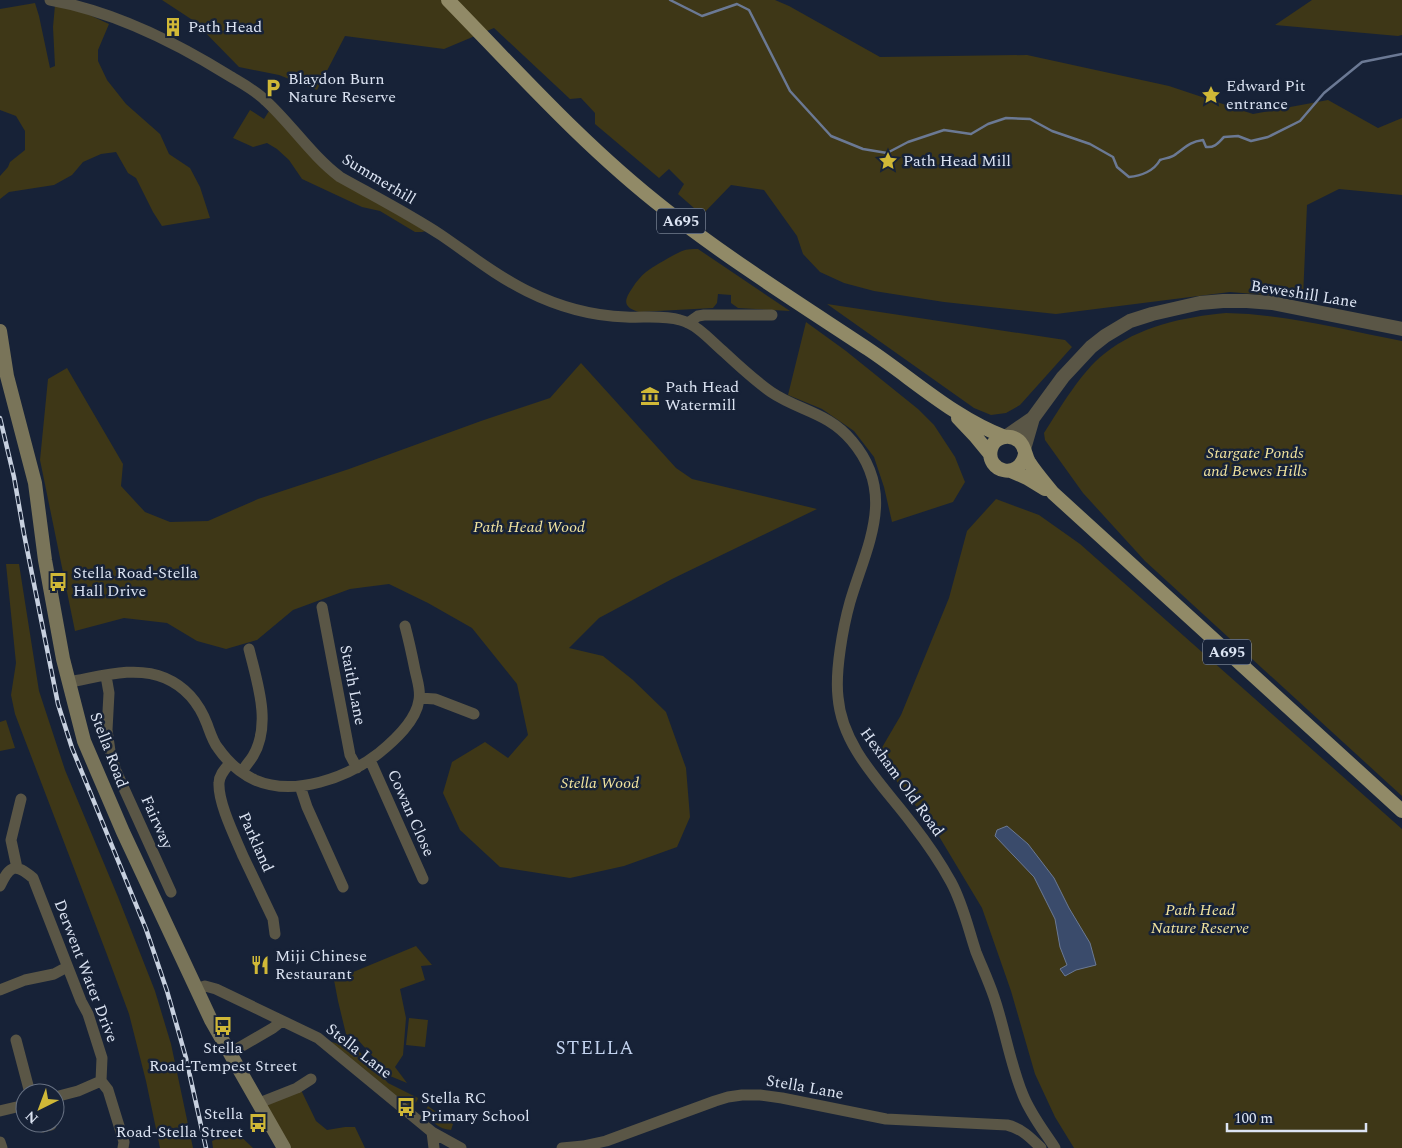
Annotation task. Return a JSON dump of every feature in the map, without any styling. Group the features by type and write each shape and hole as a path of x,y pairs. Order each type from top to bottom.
{"main road":[{"name":"A695","path":"448,0 591,145 666,210 945,405 991,432 1018,440 1022,444 1030,463 1052,493"},
{"name":"Stella Road","path":"0,331 6,376 35,483 45,560 69,682 84,741 123,832 211,1020 284,1148"},
{"name":"A695","path":"945,405 990,454 995,466 1004,471 1011,471 1027,478 1052,493 1402,811"},
{"path":"990,454 994,443 1006,437"},
{"path":"1011,471 1021,465 1025,452"}],"street":[{"name":"Summerhill","path":"50,0 90,10 122,21 170,42 218,68 265,100 325,164 340,177 438,233 527,292 569,307 605,316 670,318 688,323"},
{"name":"Beweshill Lane","path":"1006,437 1033,418 1063,377 1098,341 1130,321 1178,307 1223,301 1272,303 1402,329"},
{"path":"688,323 698,316 725,311 772,315"},
{"name":"Hexham Old Road","path":"688,323 704,334 762,385 784,400 820,415 842,430 865,457 876,492 876,507 870,541 844,627 838,680 838,696 842,719 848,737 935,856 963,907 977,955 995,999 1011,1060 1023,1096 1055,1148"},
{"name":"Beweshill Lane","path":"1025,452 1033,418"},
{"name":"Staith Lane","path":"322,607 350,755 357,768"},
{"path":"69,682 127,672 155,674 176,683 198,704 216,747 230,763 255,780 280,786 300,786 326,781 357,768 386,747 412,718 420,698 405,626"},
{"path":"242,772 254,755 261,733 260,699 249,649"},
{"name":"Fairway","path":"106,676 109,693 107,730 110,751 116,771 171,892"},
{"path":"420,698 435,699 474,714"},
{"name":"Cowan Close","path":"370,760 424,879"},
{"name":"Parkland","path":"230,763 221,774 219,782 221,798 232,831 273,919 275,934"},
{"path":"300,786 307,807 343,887"},
{"path":"0,886 6,873 10,869 17,868 11,840 21,799"},
{"name":"Derwent Water Drive","path":"17,868 23,869 33,878 80,1001 88,1014 102,1058 101,1082 108,1090 124,1142 124,1148"},
{"path":"0,990 24,980 54,974 67,967"},
{"name":"Stella Lane","path":"196,989 210,986 318,1038 432,1132 460,1148"},
{"path":"230,1053 274,1028 282,1021"},
{"path":"16,1040 27,1083"},
{"path":"259,1104 297,1088 311,1079"},
{"path":"65,1094 101,1082"},
{"name":"Stella Lane","path":"562,1148 606,1141 728,1097 760,1095 886,1119 1007,1125 1021,1131 1041,1148"},
{"path":"0,1111 15,1107"},
{"path":"1021,1131 1033,1115"},
{"path":"432,1132 434,1148"},
{"path":"0,1142 2,1148"}],"green space":[{"path":"162,0 775,0 880,57 1027,55 1169,86 1253,114 1328,100 1378,128 1402,118 1402,195 1339,189 1307,205 1303,298 1230,292 1056,314 944,302 874,291 844,283 820,272 803,254 797,236 764,190 731,185 702,215 678,194 684,184 669,169 659,178 595,124 595,113 581,98 570,99 494,28 444,49 345,36 317,90 279,75 239,67 194,21"},
{"path":"1312,0 1402,0 1402,35 1275,25"},
{"path":"35,3 50,68 55,66 53,27 55,5 83,12 109,24 98,50 98,61 107,80 126,104 160,134 169,154 190,168 200,187 210,218 162,226 136,178 128,173 116,152 101,154 83,162 72,175 54,185 9,192 0,199 0,176 10,162 25,150 25,131 16,116 0,110 0,9"},
{"path":"250,110 264,119 269,111 330,175 426,231 415,232 380,211 362,207 302,179 289,160 267,143 253,147 233,138"},
{"path":"698,249 790,311 738,308 731,303 731,295 718,294 717,303 713,308 639,312 627,305 626,299 630,292 646,272 682,251"},
{"path":"827,304 1065,340 1072,347 1020,405 1006,413 991,415 974,408"},
{"name":"Stargate Ponds and Bewes Hills","path":"1226,313 1292,319 1402,341 1402,796 1145,561 1083,493 1045,440 1044,433 1079,380 1095,362 1118,344 1162,324"},
{"path":"806,322 846,351 918,409 934,425 955,457 965,482 953,502 892,522 884,487 874,457 854,431 822,409 788,395"},
{"name":"Path Head Wood","path":"581,363 676,468 692,479 817,509 672,579 599,618 569,648 603,656 633,680 666,712 686,768 690,817 677,847 624,866 570,878 500,867 460,830 443,793 452,762 485,742 508,758 528,735 517,684 472,628 389,584 350,589 293,610 257,640 226,649 197,641 167,623 124,618 75,631 40,460 48,379 67,368 123,464 121,486 145,512 170,522 208,521 258,499 550,398"},
{"name":"Path Head Nature Reserve","path":"996,499 1039,515 1080,544 1402,829 1402,1148 1074,1148 1055,1117 1035,1074 1011,991 982,908 937,833 877,756 901,715 949,598 967,531"},
{"path":"6,564 19,564 39,691 65,770 155,991 171,1044 193,1148 160,1148 129,1014 15,714 11,695 16,663"},
{"path":"6,720 15,748 0,751 0,722"},
{"path":"416,946 432,965 421,966 425,980 400,989 406,1018 403,1055 395,1067 407,1083 390,1076 359,1041 346,1034 334,980"},
{"path":"409,1018 428,1020 425,1047 406,1045"},
{"path":"332,1042 358,1050 388,1083 418,1098 416,1102 405,1106 328,1043"},
{"path":"301,1090 316,1121 327,1130 355,1127 365,1148 291,1148 265,1105"},
{"path":"428,1106 453,1124 451,1130 439,1127 424,1113"},
{"path":"235,1131 253,1148 213,1148 212,1141"}],"water":[{"path":"1007,826 1028,844 1054,878 1090,943 1096,965 1076,970 1065,976 1060,969 1067,965 1060,947 1055,919 1034,877 995,836 997,830"}],"waterway":[{"path":"670,0 702,16 737,4 749,10 790,91 831,136 863,149 887,153 908,142 944,130 971,134 988,124 1006,118 1030,119 1052,131 1090,144 1113,157 1117,167 1129,177 1147,172 1160,160 1173,156 1194,142 1203,140 1206,147 1212,147 1224,137 1238,136 1251,141 1268,137 1300,121 1324,93 1362,62 1402,54"}],"railway":[{"path":"0,418 14,477 58,704 72,748 146,929 167,991 186,1058 206,1148"}],"place":[{"name":"Path Head","path":"173,27"},
{"name":"Blaydon Burn Nature Reserve","path":"273,88"},
{"name":"Edward Pit entrance","path":"1211,95"},
{"name":"Path Head Mill","path":"888,161"},
{"name":"Path Head Watermill","path":"650,396"},
{"name":"Stella Road-Stella Hall Drive","path":"58,582"},
{"name":"Miji Chinese Restaurant","path":"260,965"},
{"name":"Stella Road-Tempest Street","path":"223,1026"},
{"name":"Stella RC Primary School","path":"406,1107"},
{"name":"Stella Road-Stella Street","path":"258,1123"}],"district":[{"name":"STELLA","path":"595,1048"}],"park label":[{"name":"Stella Wood","path":"600,783"}]}
